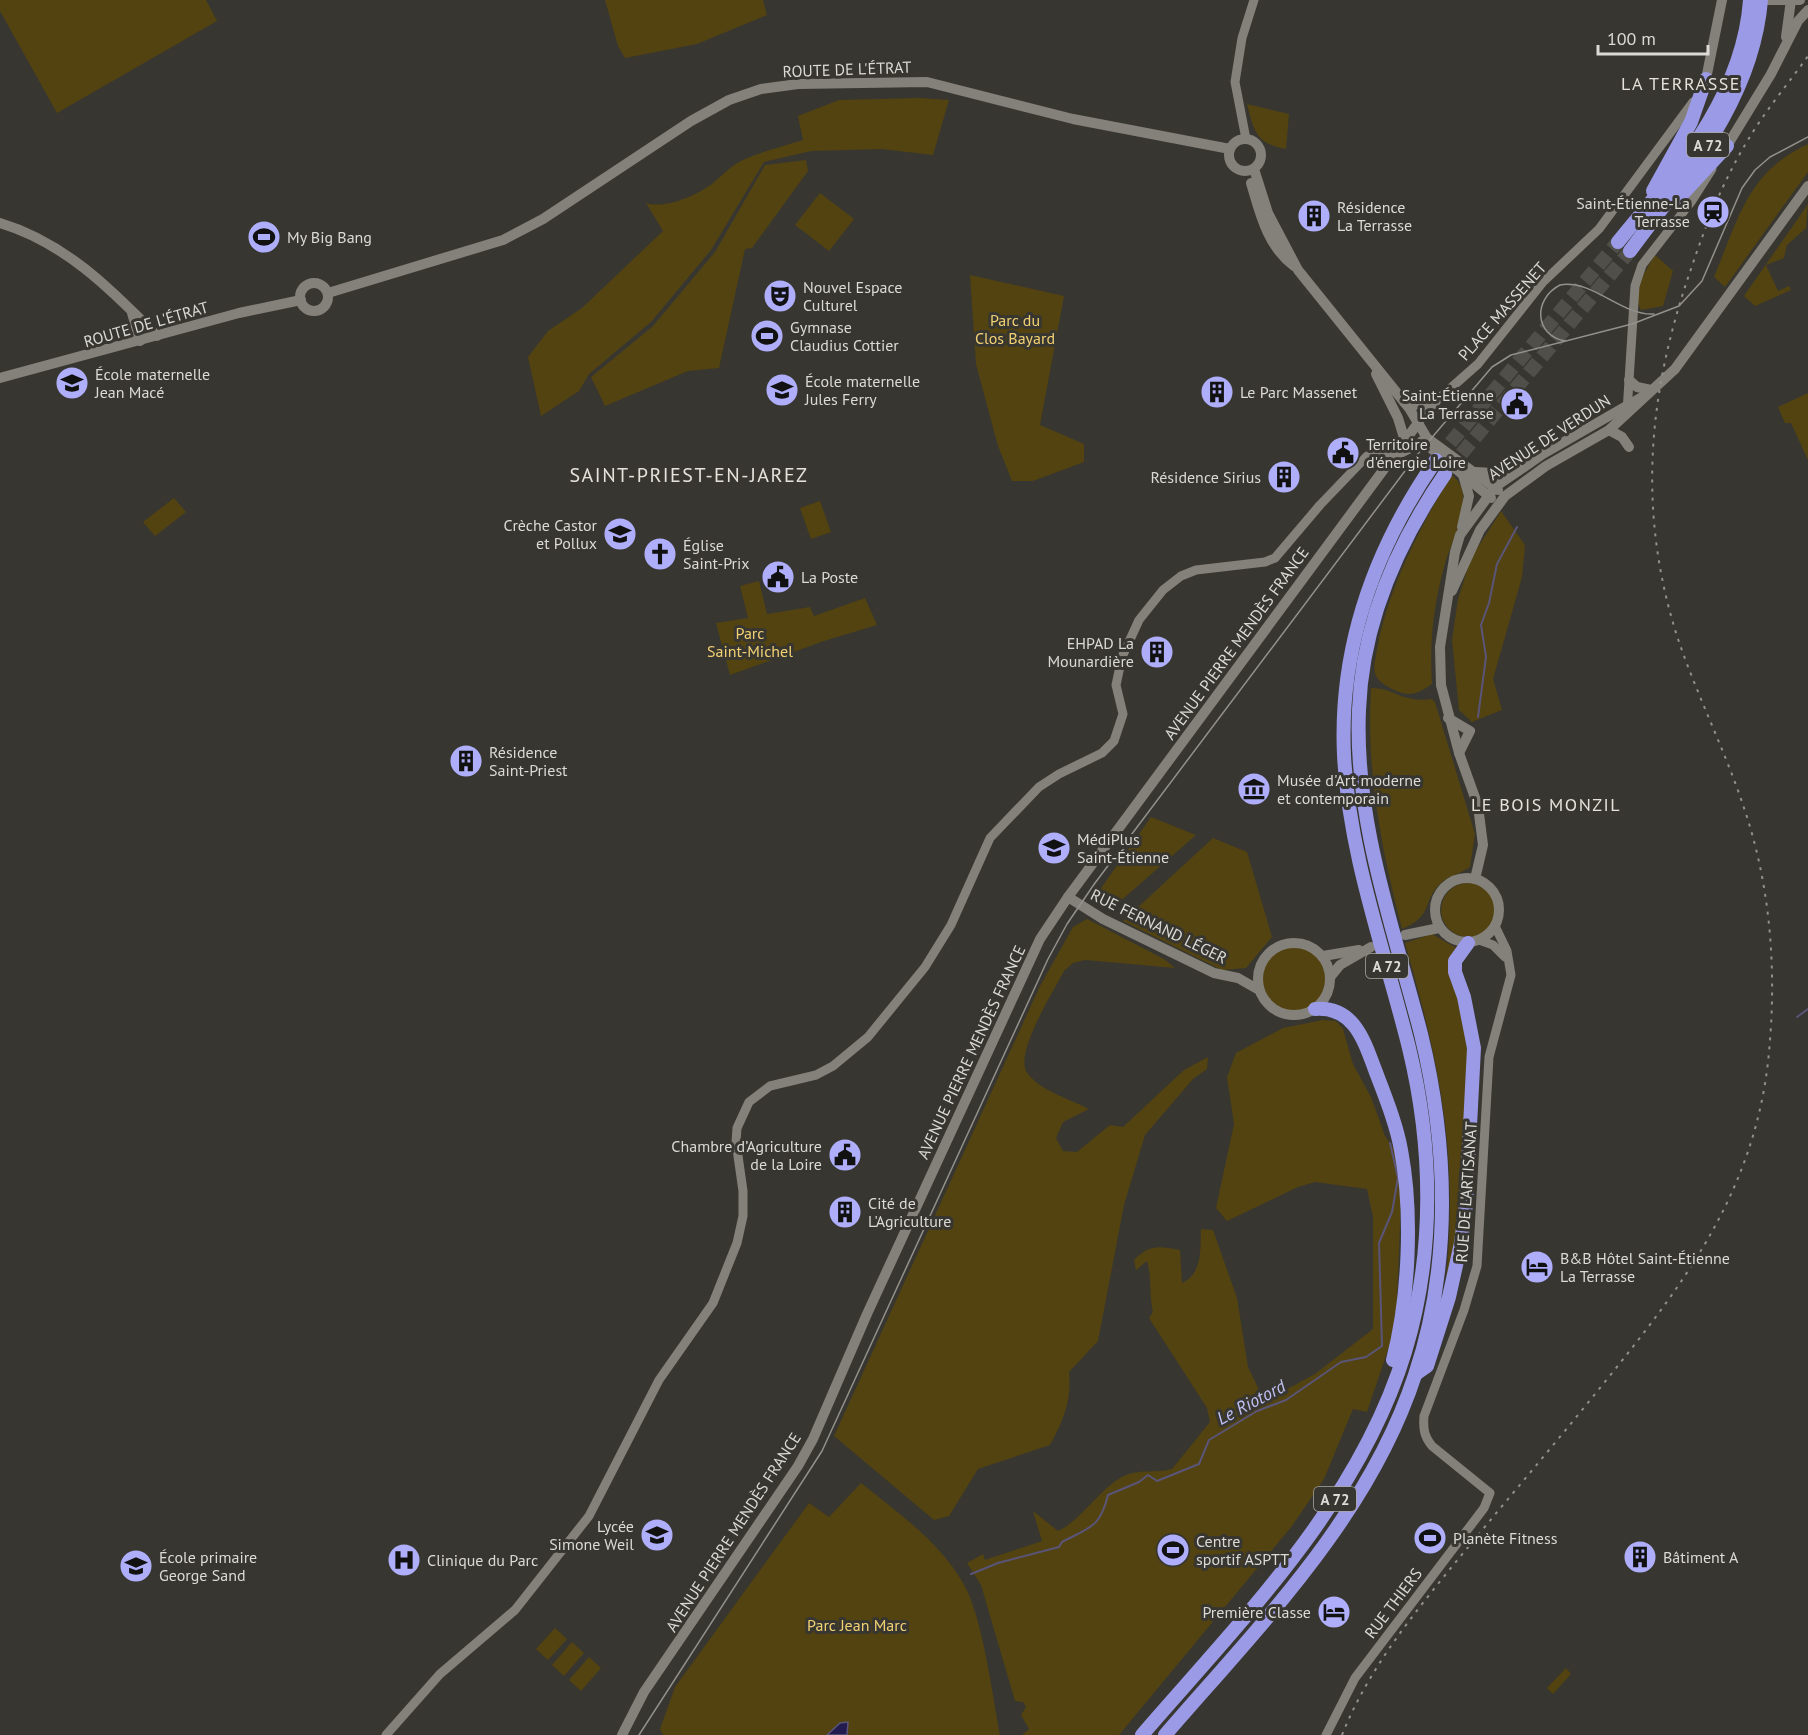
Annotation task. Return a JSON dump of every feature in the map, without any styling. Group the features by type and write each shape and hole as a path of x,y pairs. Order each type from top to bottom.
{"highway":[{"name":"A 72","path":"1727,146 1630,251 1709,144 1731,106 1748,64 1753,24 1750,0"},
{"name":"A 72","path":"1618,242 1677,170 1712,118 1763,0"},
{"path":"1639,217 1691,122 1706,79"},
{"name":"A 72","path":"1142,1735 1259,1601 1307,1539 1361,1455 1393,1386 1408,1339 1422,1276 1428,1202 1425,1146 1410,1053 1354,838 1345,775 1344,718 1350,656 1367,590 1396,523 1436,460"},
{"name":"A 72","path":"1165,1735 1311,1562 1366,1484 1391,1436 1416,1374 1439,1264 1443,1202 1441,1153 1422,1039 1380,884 1366,820 1358,746 1359,708 1370,634 1383,591 1403,542 1445,474"},
{"path":"1416,1374 1427,1366 1449,1297 1461,1243 1466,1204 1474,1048 1466,1006 1455,972 1455,961 1474,942"},
{"path":"1315,1009 1329,1008 1344,1014 1354,1024 1379,1080 1401,1148 1406,1199 1405,1288 1401,1327 1392,1365 1393,1386"}],"main road":[{"path":"1706,79 1722,0"},
{"path":"1763,0 1794,0 1781,54"},
{"path":"1727,146 1798,21 1808,10"},
{"name":"ROUTE DE L'ÉTRAT","path":"328,293 503,240 543,219 691,121 729,100 761,89 798,84 927,82 1073,119 1230,149"},
{"path":"1246,139 1257,144 1261,153 1260,163 1251,170 1240,171 1233,166 1229,158 1230,149 1236,142 1246,139"},
{"path":"1251,170 1270,240 1286,260 1295,266 1404,402 1423,442 1463,475 1502,500"},
{"name":"AVENUE DE VERDUN","path":"1475,879 1484,845 1478,806 1448,717 1440,685 1439,664 1450,567 1460,535 1491,491 1543,454 1626,408 1675,369 1808,186"},
{"path":"0,223 26,231 54,245 131,310 157,336"},
{"path":"309,283 319,283 328,293 325,306 318,310 309,310 301,300 301,292 309,283"},
{"name":"ROUTE DE L'ÉTRAT","path":"0,378 239,313 301,300"},
{"path":"131,310 140,341"},
{"path":"1367,357 1415,426 1433,443 1476,472 1491,491"},
{"path":"1367,357 1398,418 1404,441"},
{"path":"1629,380 1648,392"},
{"path":"1404,402 1415,405 1436,401"},
{"name":"AVENUE DE VERDUN","path":"1444,610 1462,563 1480,530 1502,500 1546,466 1609,429 1626,408"},
{"name":"AVENUE PIERRE MENDÈS FRANCE","path":"622,1735 644,1692 798,1466 813,1439 1024,968 1068,897 1415,426"},
{"path":"1609,429 1622,437 1629,447"},
{"path":"1395,455 1423,442"},
{"path":"1476,472 1492,473 1543,454"},
{"path":"1460,535 1469,496 1463,475"},
{"path":"1448,717 1470,731 1459,753"},
{"path":"1475,879 1484,883 1497,897 1499,907 1496,926 1474,942 1447,936 1439,928 1434,906 1444,886 1454,880 1475,879"},
{"name":"RUE FERNAND LÉGER","path":"1068,897 1103,919 1214,973 1238,978 1259,990"},
{"path":"1435,917 1405,935 1439,928"},
{"path":"1323,956 1335,956 1371,946 1340,965 1331,976 1327,995 1315,1009 1300,1014 1279,1011 1270,1005 1259,990 1259,968 1273,949 1292,942 1311,946 1323,956 1331,976"},
{"name":"RUE FERNAND LÉGER","path":"1238,978 1259,968"}],"street":[{"path":"1246,139 1235,82 1242,38 1254,0"},
{"name":"PLACE MASSENET","path":"1415,426 1436,401 1478,364 1543,282 1599,230 1651,156 1686,114 1706,79"},
{"path":"1626,408 1635,286 1642,265 1691,202 1727,146"},
{"path":"386,1735 440,1674 515,1610 589,1516 659,1380 713,1303 737,1243 743,1216 743,1191 736,1142 737,1128 749,1102 770,1086 816,1075 833,1066 868,1037 925,967 951,926 990,838 1046,781 1102,753 1114,741 1123,714 1116,685 1117,675 1128,640 1163,590 1188,573 1275,558 1320,505 1367,456 1395,455"},
{"name":"RUE DE L'ARTISANAT","path":"1490,1492 1432,1446 1425,1437 1423,1426 1424,1416 1464,1310 1477,1266 1489,1057 1511,975 1496,926"},
{"path":"1474,942 1502,952 1509,964"},
{"name":"RUE THIERS","path":"1326,1735 1355,1678 1484,1508 1490,1492"}],"green space":[{"path":"0,0 206,0 217,21 57,113 0,11"},
{"path":"605,0 763,0 767,15 697,44 625,58 618,46"},
{"path":"919,98 949,100 933,155 882,149 811,151 764,162 711,250 651,322 589,374 579,391 541,416 528,357 548,331 582,308 663,231 646,203 671,203 689,197 712,184 740,161 803,140 798,116 839,100"},
{"path":"1247,104 1289,114 1286,149 1262,140 1252,122"},
{"path":"1808,144 1808,172 1725,287 1714,277 1747,200 1771,169 1787,155"},
{"path":"806,160 808,171 752,248 745,249 719,368 688,371 605,406 591,377 653,326 715,252 765,165"},
{"path":"820,193 854,219 829,251 795,225"},
{"path":"1808,204 1806,228 1787,245 1784,258 1766,265 1778,291 1789,286 1791,290 1755,306 1744,296"},
{"path":"1655,255 1673,271 1663,306 1641,310 1638,304 1639,289 1644,274"},
{"name":"Parc du Clos Bayard","path":"970,275 1064,296 1040,425 1084,444 1084,462 1033,481 1012,481 998,446 976,364"},
{"path":"1808,393 1808,460 1791,423 1785,423 1778,407"},
{"path":"1451,475 1461,487 1463,503 1459,525 1446,560 1436,606 1431,652 1432,684 1418,692 1405,694 1387,686 1376,676 1374,666 1377,649 1389,603 1406,559"},
{"path":"174,498 186,512 155,536 143,522"},
{"path":"820,501 831,532 811,539 800,508"},
{"path":"1501,511 1525,545 1522,577 1493,679 1502,710 1472,722 1459,710 1452,640 1458,599 1471,558"},
{"name":"Parc Saint-Michel","path":"759,581 767,614 810,607 814,616 865,598 877,625 824,641 730,675 716,623 748,618 740,586"},
{"path":"1371,688 1387,690 1412,699 1432,699 1435,702 1475,834 1470,867 1441,883 1419,919 1402,929 1382,839 1373,779"},
{"path":"1151,817 1196,835 1109,911 1092,901"},
{"path":"1213,838 1247,852 1272,937 1246,968 1222,970 1123,921"},
{"path":"1468,883 1478,885 1487,891 1493,900 1495,910 1493,920 1487,929 1478,935 1468,937 1458,935 1449,929 1443,920 1441,910 1443,900 1449,891 1458,885"},
{"path":"1087,919 1164,959 1175,968 1085,960 1073,963 1064,971 1036,1023 1025,1053 1028,1074 1034,1080 1056,1094 1089,1109 1063,1122 1056,1138 1063,1151 1077,1152 1110,1125 1123,1127 1184,1070 1208,1057 1207,1069 1193,1079 1145,1135 1124,1205 1098,1341 1069,1372 1066,1410 1050,1445 978,1469 949,1516 934,1520 834,1436 1040,986 1073,927"},
{"path":"1432,934 1458,949 1470,1041 1460,1227 1446,1278 1450,1190 1448,1148 1428,1028 1405,943"},
{"path":"1294,945 1307,948 1317,955 1324,965 1327,978 1324,991 1317,1001 1307,1008 1294,1011 1281,1008 1271,1001 1264,991 1261,978 1264,965 1271,955 1281,948"},
{"path":"1323,1020 1336,1021 1343,1029 1353,1064 1371,1097 1385,1136 1396,1151 1401,1198 1396,1326 1367,1412 1353,1409 1324,1479 1292,1526 1119,1735 1022,1735 1029,1729 1021,1715 1026,1707 1023,1702 1015,1701 981,1585 967,1563 983,1554 985,1560 1042,1541 1033,1511 1058,1531 1067,1526 1122,1477 1134,1473 1172,1469 1210,1422 1207,1408 1149,1318 1153,1312 1147,1261 1136,1270 1134,1260 1150,1249 1180,1250 1182,1283 1189,1279 1197,1267 1201,1229 1213,1230 1237,1298 1248,1367 1260,1392 1278,1394 1315,1374 1373,1329 1373,1217 1367,1189 1315,1182 1298,1187 1227,1221 1216,1208 1234,1124 1227,1077 1236,1053 1283,1028"},
{"name":"Parc Jean Marc","path":"861,1483 930,1541 963,1583 976,1615 981,1635 1000,1735 663,1735 660,1729 675,1687 809,1503 829,1517"},
{"path":"555,1628 567,1639 548,1660 536,1649"},
{"path":"572,1642 584,1653 564,1676 552,1665"},
{"path":"589,1657 601,1668 581,1691 569,1680"},
{"path":"1566,1668 1571,1674 1553,1694 1547,1688"}],"shaded area":[{"path":"848,1722 847,1735 827,1735 840,1723"}],"waterway":[{"path":"1478,717 1486,657 1481,625 1489,603 1497,564 1517,527"},
{"path":"1797,1017 1808,1009"},
{"name":"Le Riotord","path":"971,1574 998,1563 1059,1547 1062,1542 1087,1529 1097,1520 1108,1495 1139,1482 1148,1475 1157,1481 1199,1464 1209,1440 1257,1411 1286,1400 1341,1362 1366,1357 1382,1346 1379,1243 1392,1212 1398,1178 1390,1143"}],"tunnel":[{"path":"1437,459 1618,242"},
{"path":"1448,470 1630,251"}],"tram line":[{"path":"639,1735 822,1451 1048,959 1067,924 1095,883 1417,455 1492,367 1511,355 1632,324 1679,306 1702,281 1742,188 1755,170 1770,157 1808,137"},
{"path":"1565,341 1547,332 1541,316 1545,299 1560,285 1584,287 1630,309 1654,314"}],"railway":[{"path":"1342,1735 1364,1688 1407,1624 1633,1346 1687,1272 1731,1195 1747,1154 1760,1109 1771,1030 1772,967 1767,904 1745,811 1685,658 1664,589 1656,543 1653,452 1657,406 1676,315 1709,219 1748,140 1808,56"}],"place":[{"name":"Saint-Étienne-La Terrasse","path":"1713,212"},
{"name":"Résidence La Terrasse","path":"1314,216"},
{"name":"My Big Bang","path":"264,237"},
{"name":"Nouvel Espace Culturel","path":"780,296"},
{"name":"Gymnase Claudius Cottier","path":"767,336"},
{"name":"École maternelle Jean Macé","path":"72,383"},
{"name":"École maternelle Jules Ferry","path":"782,390"},
{"name":"Le Parc Massenet","path":"1217,392"},
{"name":"Saint-Étienne La Terrasse","path":"1517,404"},
{"name":"Territoire d'énergie Loire","path":"1343,453"},
{"name":"Résidence Sirius","path":"1284,477"},
{"name":"Crèche Castor et Pollux","path":"620,534"},
{"name":"Église Saint-Prix","path":"660,554"},
{"name":"La Poste","path":"778,577"},
{"name":"EHPAD La Mounardière","path":"1157,652"},
{"name":"Résidence Saint-Priest","path":"466,761"},
{"name":"Musée d'Art moderne et contemporain","path":"1254,789"},
{"name":"MédiPlus Saint-Étienne","path":"1054,848"},
{"name":"Chambre d’Agriculture de la Loire","path":"845,1155"},
{"name":"Cité de L'Agriculture","path":"845,1212"},
{"name":"B&B Hôtel Saint-Étienne La Terrasse","path":"1537,1267"},
{"name":"Lycée Simone Weil","path":"657,1535"},
{"name":"Planète Fitness","path":"1430,1538"},
{"name":"Centre sportif ASPTT","path":"1173,1550"},
{"name":"Bâtiment A","path":"1640,1557"},
{"name":"Clinique du Parc","path":"404,1560"},
{"name":"École primaire George Sand","path":"136,1566"},
{"name":"Première Classe","path":"1334,1612"}],"district":[{"name":"LA TERRASSE","path":"1681,83"},
{"name":"SAINT-PRIEST-EN-JAREZ","path":"689,475"},
{"name":"LE BOIS MONZIL","path":"1546,804"}]}
